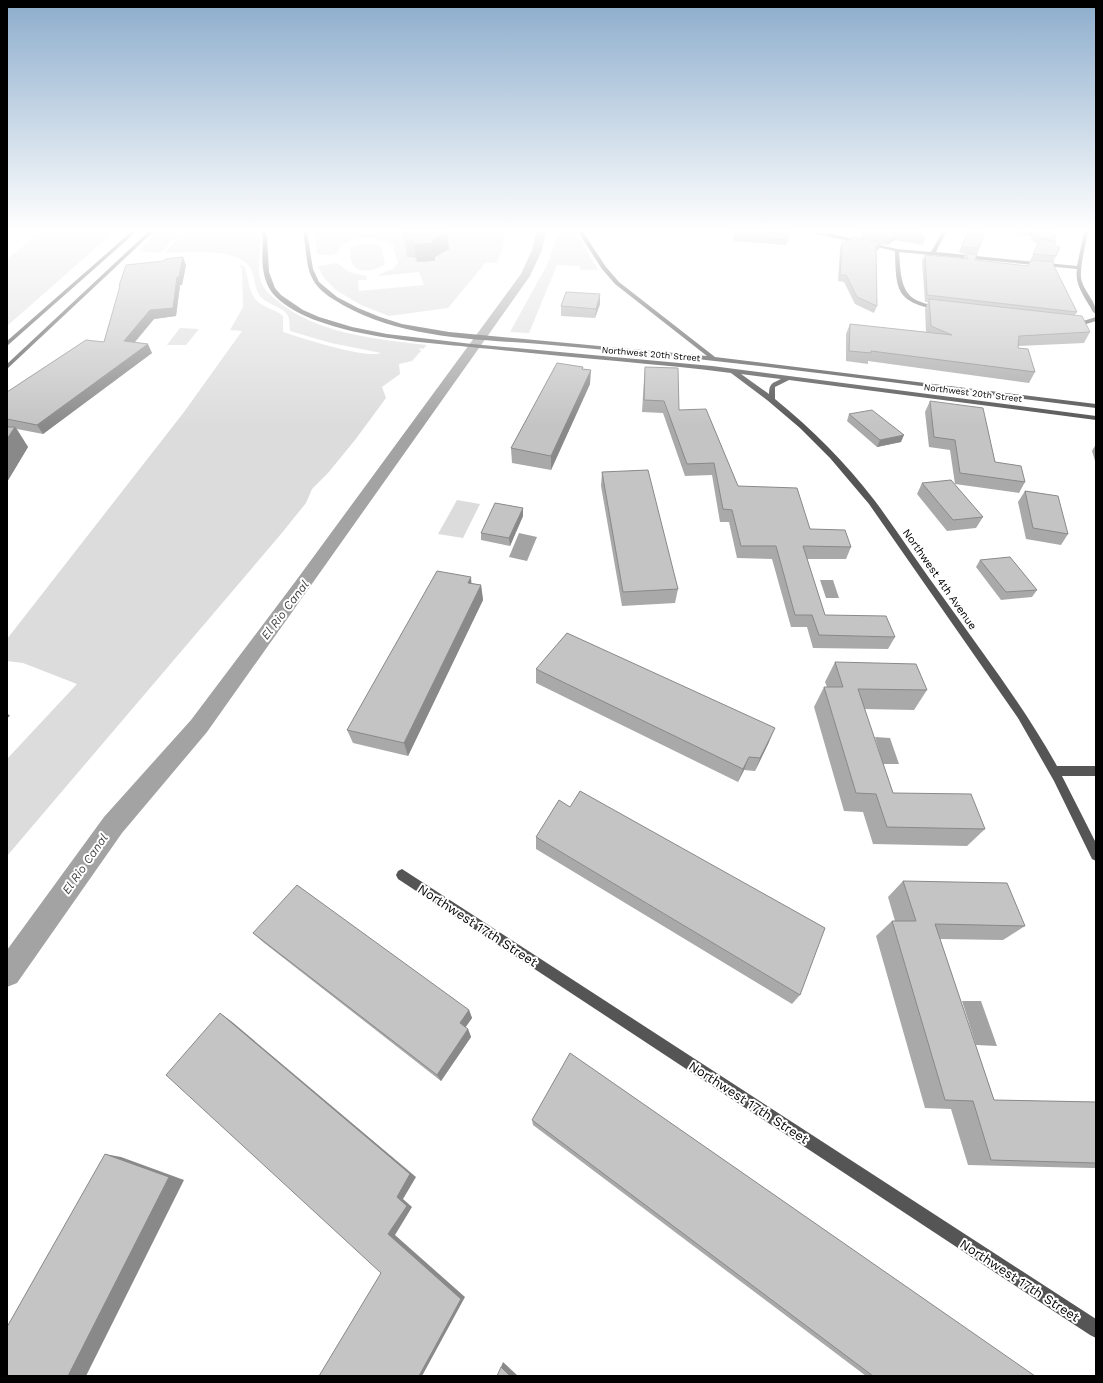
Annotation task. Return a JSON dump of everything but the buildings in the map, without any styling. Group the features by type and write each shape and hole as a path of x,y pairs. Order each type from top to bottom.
{"street":[{"path":"7,344 61,297"},
{"path":"7,367 82,297"},
{"name":"Northwest 20th Street","path":"280,297 301,311 344,327 380,335 493,348 733,371 1096,418"},
{"name":"Northwest 20th Street","path":"332,297 357,311 386,321 420,329 532,342 714,359 1096,406"},
{"name":"Northwest 4th Avenue","path":"632,297 714,359 772,399 801,423 862,490 999,680 1032,732 1054,771 1096,855"},
{"path":"906,297 911,302 921,305 948,309"},
{"path":"1087,297 1096,312"},
{"path":"1067,321 1083,323 1096,319"},
{"path":"527,351 532,342"},
{"path":"7,344 15,345"},
{"path":"23,345 31,345"},
{"path":"772,399 774,384 788,378"},
{"path":"1055,401 1059,413"},
{"path":"1054,771 1096,771"},
{"name":"Northwest 17th Street","path":"402,875 1096,1329"}],"shaded area":[{"path":"7,297 41,297 7,326"},
{"path":"243,297 254,297 261,304 283,316 283,332 348,351 373,354 381,353 331,343 290,331 289,319 286,313 261,297 272,297 291,311 308,320 347,333 427,345 423,349 419,348 421,351 412,361 399,364 400,374 382,387 386,398 355,440 328,473 312,489 306,503 7,856 7,759 77,684 23,663 7,661 7,639 184,412 242,331 230,330 243,307"},
{"path":"347,297 457,297 448,308 389,316 361,305"},
{"path":"530,297 544,297 529,333 510,332"},
{"path":"180,328 199,329 186,345 167,345"},
{"path":"457,500 480,504 463,538 438,534"},
{"path":"519,533 537,537 527,561 509,557"},
{"path":"820,580 833,580 839,598 826,598"},
{"path":"875,737 890,738 899,764 883,764"},
{"path":"962,1001 981,1001 997,1046 976,1045"}],"waterway":[{"name":"El Rio Canal","path":"7,973 113,825 199,726 302,586 510,297"}]}
